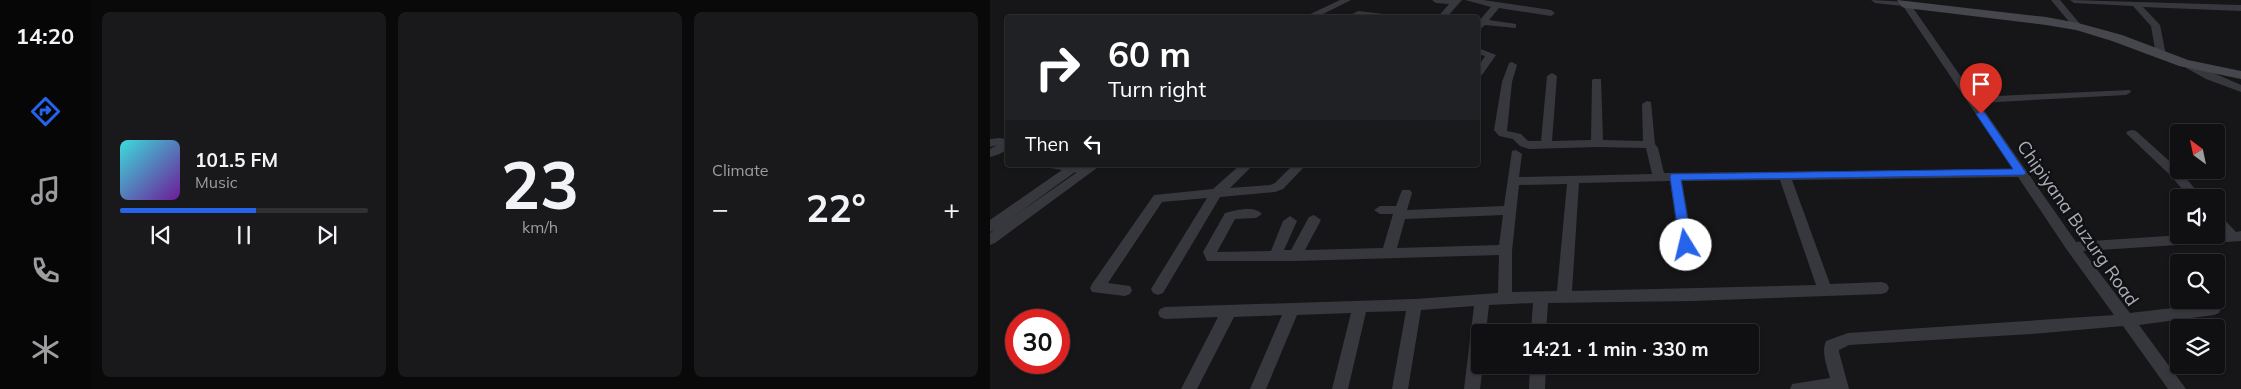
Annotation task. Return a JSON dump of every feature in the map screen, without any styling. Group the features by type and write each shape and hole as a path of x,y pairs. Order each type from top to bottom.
{"street":[{"path":"1313,15 1347,0"},
{"path":"1436,0 1456,1"},
{"path":"1470,0 1551,13"},
{"path":"1874,0 1904,2 2078,27 2116,38 2161,55 2241,89"},
{"path":"2055,0 2078,27"},
{"path":"2074,0 2183,7 2241,8"},
{"path":"2176,0 2183,7"},
{"path":"2193,0 2201,7"},
{"path":"1444,15 1456,1"},
{"name":"Chipiyana Buzurg Road","path":"1904,2 2020,173 2126,321 2178,389"},
{"path":"2136,4 2156,25 2161,55"},
{"path":"1480,25 1497,5"},
{"path":"1320,15 1328,8"},
{"path":"1480,25 1513,26"},
{"path":"1480,52 1492,55 1480,70"},
{"path":"2184,64 2241,75"},
{"path":"1512,66 1507,82 1501,132 1519,137 1526,145 1649,144"},
{"path":"1546,144 1552,76"},
{"path":"1597,81 1598,143"},
{"path":"1971,100 2126,92"},
{"path":"1648,104 1649,144 1652,148 1659,177"},
{"path":"2132,133 2174,172 2189,189"},
{"path":"1505,298 1505,251 1516,154"},
{"path":"990,227 1083,167"},
{"path":"990,240 1083,167"},
{"path":"1158,288 1215,195 1246,167"},
{"path":"1125,290 1097,288 1158,198 1215,195 1271,189 1279,186 1298,167"},
{"path":"1512,182 1659,177 2020,173"},
{"path":"1784,175 1825,291"},
{"path":"1675,177 1686,245"},
{"path":"1564,297 1573,180"},
{"path":"1389,252 1406,193"},
{"path":"1380,210 1400,212 1509,210"},
{"path":"1256,214 1230,216 1210,255 1215,258 1389,252 1505,251"},
{"path":"1296,256 1314,220"},
{"path":"1275,256 1290,221"},
{"path":"2225,226 2237,236"},
{"path":"2072,246 2237,236"},
{"path":"1165,313 1482,302 1505,298 1882,288"},
{"path":"1540,324 1541,298"},
{"path":"1472,389 1482,302"},
{"path":"1400,389 1415,304"},
{"path":"1340,389 1360,306"},
{"path":"1258,389 1292,309"},
{"path":"1798,389 1840,387 1831,352 1832,346 1848,339 2019,330 2126,321 2214,309"},
{"path":"1189,389 1229,311"},
{"path":"1537,389 1538,374"}],"route":[{"path":"1686,245 1675,177 2020,173 1981,114"}]}
